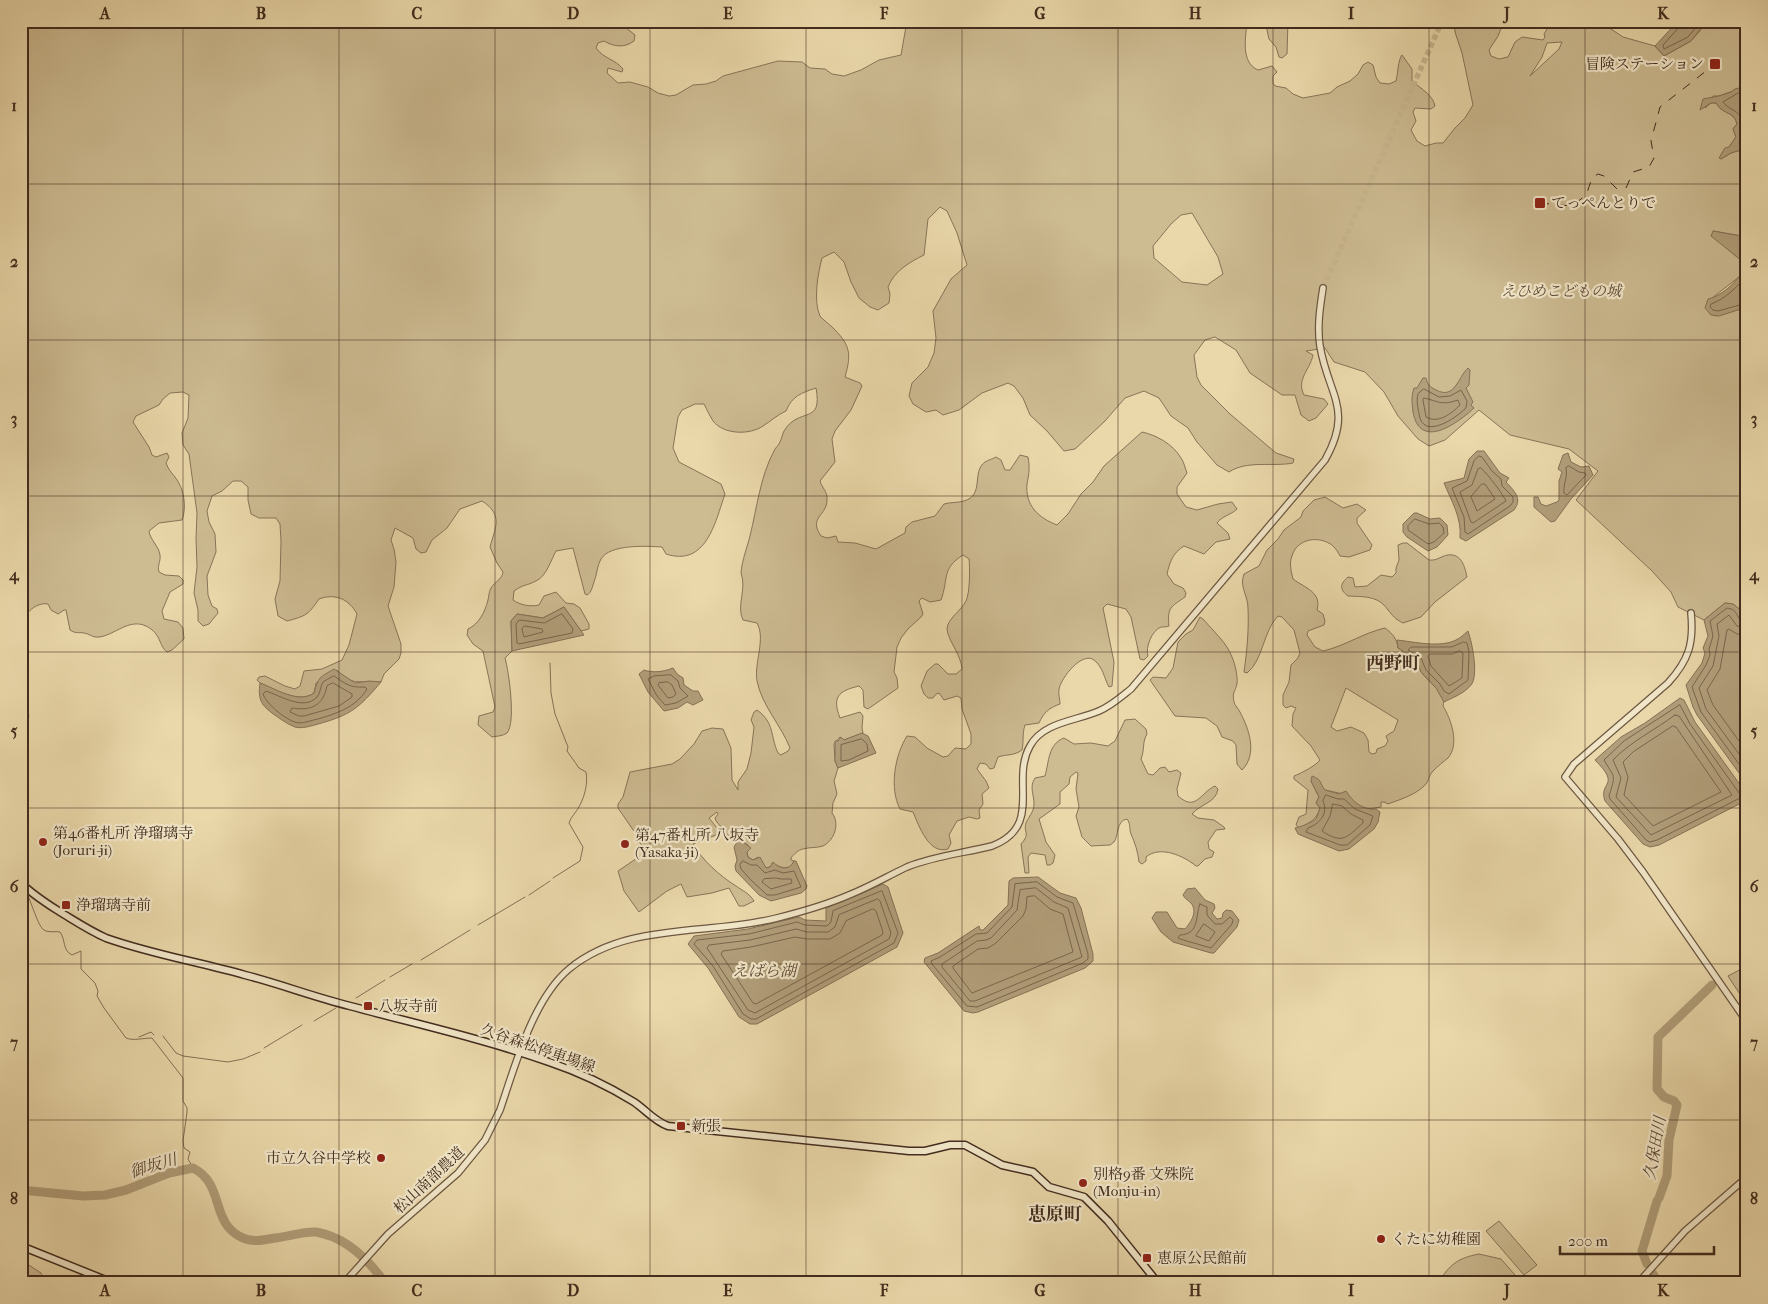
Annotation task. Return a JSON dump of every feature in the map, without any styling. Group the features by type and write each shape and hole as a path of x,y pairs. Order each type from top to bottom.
{"main road":[{"name":"久谷森松停車場線","path":"21,883 39,899 81,926 106,938 175,958 246,975 348,1006 474,1038 550,1062 596,1081 636,1103 654,1118 668,1126 909,1151 925,1151 950,1145 965,1145 1002,1165 1033,1172 1049,1187 1084,1196 1158,1283"},
{"path":"21,1246 113,1283"}],"street":[{"name":"松山南部農道","path":"344,1283 378,1244 458,1174 475,1153 496,1117 534,1017 559,979 570,968 596,951 638,938 672,932 752,923 820,906 850,895 921,863 999,843 1012,833 1019,823 1023,811 1024,764 1026,753 1033,741 1050,728 1109,706 1131,689 1310,479 1329,453 1338,431 1339,419 1336,401 1320,344 1319,308 1323,288"},
{"path":"1691,613 1691,645 1686,660 1679,671 1668,683 1574,764 1565,777 1618,839 1643,872 1747,1022"},
{"path":"1638,1283 1685,1231 1747,1177"}],"green space":[{"name":"えひめこどもの城","path":"21,21 613,21 613,23 625,27 635,35 634,41 623,46 612,45 604,41 598,43 596,48 599,52 623,69 622,72 608,68 607,73 618,83 630,82 669,96 676,95 693,85 706,84 716,81 723,76 778,61 802,62 810,68 825,69 832,74 844,76 861,70 879,60 901,55 907,21 1247,21 1245,49 1252,66 1258,70 1272,66 1277,72 1273,76 1275,86 1286,88 1293,94 1303,98 1330,93 1337,87 1350,81 1358,74 1363,65 1368,62 1373,65 1376,77 1380,83 1389,84 1396,81 1402,55 1412,69 1412,81 1429,95 1434,102 1435,106 1431,109 1415,108 1413,112 1416,121 1411,130 1417,141 1425,146 1443,143 1465,118 1473,105 1454,21 1504,21 1498,36 1489,50 1491,56 1499,59 1508,57 1515,42 1522,37 1543,40 1544,34 1552,21 1599,21 1623,37 1655,46 1664,56 1691,41 1705,25 1714,21 1747,21 1747,86 1719,96 1713,96 1705,108 1711,103 1716,103 1720,109 1733,116 1736,120 1737,124 1733,129 1736,137 1721,159 1731,153 1747,148 1747,237 1713,231 1724,246 1742,261 1745,266 1739,277 1712,298 1715,316 1747,307 1747,605 1742,611 1733,604 1725,603 1704,620 1678,607 1671,592 1652,571 1576,500 1598,471 1569,449 1510,435 1479,410 1445,440 1429,446 1418,439 1398,416 1384,392 1365,372 1334,362 1325,348 1306,351 1313,355 1303,379 1302,389 1304,395 1324,399 1328,404 1316,418 1309,421 1301,415 1295,395 1282,395 1250,373 1236,350 1215,337 1205,340 1194,355 1197,377 1201,385 1230,414 1276,453 1294,459 1293,463 1244,466 1229,472 1217,465 1197,442 1188,428 1171,416 1159,398 1144,391 1125,398 1105,421 1075,449 1064,451 1030,415 1023,398 1014,386 1008,383 982,393 959,410 943,415 936,410 926,412 913,404 909,396 912,383 928,367 934,353 936,338 933,311 951,279 967,265 957,233 947,211 940,207 928,219 924,255 908,264 894,276 888,287 890,294 889,303 878,310 870,307 859,298 844,262 834,252 822,258 817,287 818,310 820,316 837,332 846,344 849,355 845,377 860,383 862,386 851,410 835,431 832,439 835,462 820,481 827,497 826,505 816,525 821,536 827,538 836,536 838,542 855,543 876,549 905,533 906,527 912,522 935,516 944,504 962,502 970,498 976,489 981,466 985,462 996,457 1001,460 1005,470 1010,470 1020,455 1028,457 1027,492 1031,505 1044,519 1057,525 1068,514 1081,494 1093,482 1104,466 1142,432 1164,441 1178,453 1187,473 1177,487 1177,494 1186,507 1197,510 1232,502 1237,509 1217,523 1228,533 1230,539 1216,542 1204,554 1184,546 1172,558 1167,574 1174,584 1183,588 1186,593 1185,597 1169,611 1169,626 1161,627 1152,635 1147,653 1148,656 1144,660 1140,659 1131,617 1126,609 1107,604 1103,608 1114,662 1112,686 1109,687 1101,669 1094,660 1089,658 1078,662 1061,684 1059,691 1060,704 1047,711 1039,723 1025,725 1022,750 998,757 994,768 990,769 986,764 980,763 977,769 989,788 982,794 983,804 979,810 980,818 969,817 957,821 949,835 951,843 948,849 941,850 930,844 913,812 900,809 894,782 899,752 907,736 915,737 927,748 943,757 948,756 955,748 966,749 971,744 971,734 962,709 961,698 957,696 944,700 939,693 933,698 928,698 921,686 927,671 935,664 938,664 948,674 956,674 962,669 947,629 949,622 964,604 967,597 969,559 963,555 948,570 941,600 930,602 922,598 919,601 923,614 908,629 897,647 894,672 898,688 868,709 864,707 863,690 859,686 846,690 837,700 840,718 860,712 863,716 863,733 844,740 840,737 834,744 835,761 838,768 834,781 837,794 833,803 832,813 836,826 831,840 823,846 798,851 791,858 794,861 790,867 784,868 772,863 772,866 766,868 758,857 753,860 748,857 748,845 743,842 741,836 739,835 732,840 716,821 717,812 709,818 721,833 693,844 712,867 748,894 754,901 744,906 739,906 729,888 687,897 681,884 667,891 639,912 624,891 618,871 646,852 618,808 630,772 672,764 680,759 694,744 702,731 712,728 723,729 731,748 732,780 738,790 738,782 747,769 751,753 754,727 751,720 754,712 757,710 767,720 778,753 781,755 790,748 759,690 757,666 760,643 759,629 757,623 743,620 741,615 743,579 741,573 762,482 769,461 784,431 790,424 796,419 813,412 817,400 816,388 798,396 791,402 786,411 758,429 751,431 730,431 718,426 713,421 704,404 695,404 682,410 678,417 673,448 679,462 721,484 725,494 707,540 700,548 691,554 680,556 666,554 662,547 629,547 612,551 601,559 592,589 587,595 585,594 573,548 556,551 540,579 514,591 513,600 532,606 539,605 544,596 556,592 566,603 574,604 580,608 589,624 589,629 581,631 564,607 543,618 517,614 511,621 512,651 505,658 510,685 511,719 507,733 502,735 492,737 478,725 479,716 493,712 495,707 483,651 473,644 467,635 468,629 481,617 487,604 490,589 503,572 490,547 496,517 489,506 482,501 460,509 447,528 432,540 426,552 421,553 416,549 413,538 395,528 391,540 396,562 394,587 388,606 401,644 401,653 399,659 384,674 381,682 352,681 337,670 316,683 314,693 308,696 295,697 287,695 257,680 259,677 265,676 295,689 300,686 304,671 322,669 342,660 349,645 357,614 346,601 336,597 325,597 319,599 309,612 298,618 287,621 278,616 275,599 280,581 280,524 276,518 259,518 251,514 248,487 241,481 233,481 222,491 212,496 207,511 209,522 215,534 216,552 207,576 208,595 212,606 217,609 218,613 209,624 203,626 198,621 198,610 194,593 197,567 197,513 189,454 183,445 182,433 188,418 189,395 183,392 170,393 159,405 136,416 133,422 152,455 156,457 167,453 169,457 166,463 178,481 182,492 184,515 182,520 159,523 149,531 159,552 159,572 165,575 179,576 183,580 183,584 170,592 162,611 164,619 178,622 183,628 184,639 167,652 155,632 140,624 128,625 99,637 75,632 70,630 66,610 58,614 51,610 48,604 39,605 32,609 25,616 21,624","holes":["1562,42 1559,49 1530,76 1542,57 1547,43","1192,213 1218,257 1223,274 1207,285 1182,282 1154,258 1153,246 1171,224 1181,215"]},
{"path":"1265,21 1288,21 1287,54 1282,58 1279,57 1276,47 1269,39"},
{"path":"1325,497 1343,508 1357,504 1366,510 1357,518 1357,523 1372,545 1370,550 1349,557 1340,556 1333,546 1322,540 1304,542 1295,550 1291,561 1293,579 1315,595 1318,604 1317,610 1323,614 1325,621 1324,625 1308,631 1307,635 1315,647 1323,651 1385,628 1394,637 1398,648 1406,656 1417,661 1422,673 1440,692 1454,739 1452,752 1433,771 1422,788 1388,804 1381,802 1381,807 1364,808 1353,802 1348,795 1325,790 1311,781 1319,797 1316,803 1320,808 1312,820 1299,828 1296,825 1299,817 1306,814 1308,790 1294,779 1294,776 1312,767 1320,760 1311,746 1292,726 1293,714 1296,708 1291,706 1286,708 1283,705 1283,695 1289,682 1291,665 1300,653 1294,630 1282,617 1278,616 1269,630 1260,654 1252,668 1247,673 1244,672 1248,640 1248,603 1243,587 1243,579 1244,574 1259,566 1267,550 1284,530 1301,517 1303,511 1314,500","holes":["1346,688 1398,720 1394,731 1386,736 1388,741 1385,746 1377,749 1376,753 1372,754 1369,752 1368,740 1364,733 1351,727 1337,731 1331,727"]},
{"path":"1407,543 1429,560 1448,555 1457,556 1462,562 1467,577 1435,602 1421,617 1403,623 1394,617 1380,602 1365,597 1348,596 1343,591 1342,586 1348,577 1353,578 1355,587 1367,586 1381,575 1392,577 1396,573 1399,560 1398,545"},
{"path":"1200,617 1227,647 1237,674 1234,702 1249,734 1251,749 1247,764 1242,770 1237,764 1236,745 1233,741 1222,737 1217,726 1206,718 1175,716 1150,680 1153,677 1166,678 1173,668 1178,642 1193,630"},
{"path":"21,696 25,702 29,717 21,729"},
{"path":"1135,719 1146,729 1147,734 1141,759 1148,774 1153,775 1160,768 1165,767 1169,772 1177,770 1181,773 1177,789 1178,796 1189,802 1198,800 1215,786 1218,789 1217,794 1211,800 1192,814 1198,818 1214,820 1225,829 1216,830 1208,842 1209,849 1214,852 1212,857 1205,859 1196,866 1172,853 1158,852 1146,857 1146,861 1142,864 1139,862 1127,819 1123,820 1119,825 1116,839 1110,845 1091,846 1082,837 1076,816 1079,807 1076,789 1078,773 1076,772 1070,777 1069,784 1060,792 1060,804 1039,819 1046,842 1055,855 1053,863 1047,865 1045,855 1031,853 1028,857 1029,873 1025,873 1021,844 1026,837 1025,826 1034,807 1032,784 1035,778 1045,776 1050,754 1055,744 1064,738 1074,744 1091,743 1108,746 1115,741 1125,720"},
{"path":"1747,966 1747,1005 1728,976"},
{"path":"1499,1221 1537,1265 1524,1275 1486,1231"},
{"path":"1479,1254 1501,1259 1522,1283 1438,1283 1455,1263"},
{"path":"21,1260 41,1273 44,1279 43,1283 21,1283"}],"water":[{"path":"1678,21 1714,21 1702,27 1691,41 1664,56 1655,46"},
{"path":"1747,86 1747,148 1731,153 1721,159 1719,158 1725,148 1729,147 1736,137 1733,129 1737,124 1736,120 1733,116 1720,109 1716,103 1711,103 1700,110 1703,99 1719,96"},
{"path":"1713,231 1747,237 1747,307 1719,316 1711,315 1705,308 1708,299 1719,295 1730,287 1739,277 1745,266 1742,261 1711,236"},
{"path":"1468,368 1470,370 1469,385 1466,388 1473,402 1471,405 1474,408 1450,426 1431,432 1423,430 1417,424 1413,412 1412,397 1414,388 1417,388 1423,378 1426,378 1432,388 1448,392 1452,390"},
{"path":"1477,451 1484,451 1500,473 1509,478 1506,482 1518,498 1518,502 1514,510 1466,541 1460,538 1458,516 1444,483 1464,478 1469,459"},
{"path":"1568,453 1571,462 1581,467 1589,466 1593,475 1571,499 1555,521 1551,522 1534,507 1534,497 1538,497 1541,504 1546,506 1559,500 1559,481 1562,472 1558,469 1563,455"},
{"path":"1414,513 1430,519 1440,518 1447,525 1448,535 1437,547 1428,551 1407,537 1403,532 1403,524"},
{"path":"1725,603 1733,604 1747,618 1747,784 1697,715 1686,685 1702,663 1705,653 1703,648 1708,636 1704,620"},
{"path":"564,607 584,635 512,651 511,621 517,614 543,618"},
{"path":"1468,631 1475,667 1473,681 1465,690 1444,702 1436,688 1421,672 1417,661 1406,656 1398,648 1397,640 1443,644 1458,639"},
{"path":"673,668 683,678 684,685 693,691 698,691 703,700 693,705 687,702 678,708 664,711 648,692 639,674 644,670 658,672"},
{"path":"334,669 355,683 381,682 367,698 347,714 312,726 295,727 283,721 262,704 259,693 260,683 287,694 301,697 308,696 314,693 320,678"},
{"path":"1680,698 1684,700 1695,722 1746,793 1747,800 1659,845 1650,847 1643,844 1605,801 1604,790 1608,783 1607,775 1595,760 1621,737 1645,723"},
{"path":"862,733 868,736 876,753 838,768 835,761 835,741 838,741 841,737 844,740"},
{"path":"1312,776 1319,780 1325,790 1339,794 1346,791 1358,804 1380,812 1374,829 1349,849 1339,851 1298,834 1295,828 1316,819 1320,808 1316,803 1319,797 1311,781"},
{"path":"741,836 743,837 743,842 751,848 747,852 748,857 753,860 760,857 766,868 770,867 773,862 787,868 796,861 807,886 806,889 801,893 771,901 759,895 736,871 737,860 734,847"},
{"path":"1038,877 1060,893 1076,898 1081,908 1093,954 1093,961 1085,968 978,1012 964,1011 924,962 925,958 938,953 979,926 980,930 983,930 1008,905 1009,881 1013,878"},
{"name":"えばら湖","path":"883,884 888,887 903,933 897,947 757,1024 750,1024 739,1017 708,968 688,944 694,936 748,929 799,917 805,920 826,921 826,908"},
{"path":"1195,888 1205,900 1214,904 1215,908 1212,913 1217,919 1222,918 1226,910 1232,911 1239,920 1237,927 1214,953 1173,942 1161,932 1152,918 1156,912 1167,912 1177,928 1185,929 1191,920 1194,910 1191,903 1183,895 1187,889"}],"waterway":[{"path":"550,663 551,693 555,714 568,747 567,751 579,768 586,772 587,780 582,801 569,823 583,847 580,861 553,878"},
{"path":"529,895 550,881"},
{"path":"26,892 42,928 48,931 60,932 65,948 72,955 81,951 81,969 95,983 98,991 97,996 126,1038 152,1038 183,1078 183,1101 187,1108 183,1141 184,1148 190,1152 188,1159 193,1168"},
{"path":"478,925 525,897"},
{"path":"421,960 470,930"},
{"path":"390,977 412,964"},
{"path":"356,998 385,980"},
{"name":"久保田川","path":"1659,1198 1667,1176 1669,1140 1677,1105 1674,1101 1664,1097 1657,1089 1658,1037 1712,985"},
{"path":"314,1021 336,1008"},
{"path":"264,1048 302,1025"},
{"path":"139,1037 151,1032 154,1035"},
{"path":"163,1036 176,1053 183,1056 228,1062 243,1059 260,1052"},
{"name":"御坂川","path":"21,1190 83,1196 105,1195 126,1190 169,1173 193,1168 210,1183 225,1222 231,1230 241,1237 249,1240 258,1240 312,1232 327,1235 347,1244 355,1250 385,1283"},
{"name":"久保田川","path":"1647,1264 1642,1251 1657,1201"},
{"name":"久保田川","path":"1653,1274 1658,1283"}],"tunnel":[{"path":"1323,288 1442,21"}],"railway":[{"path":"1540,203 1571,206 1584,196 1591,181 1598,174 1604,176 1617,189 1626,188 1633,172 1649,167 1654,158 1651,141 1660,107 1715,64"}],"place":[{"name":"冒険ステーション","path":"1715,64"},
{"name":"てっぺんとりで","path":"1540,203"},
{"name":"第46番札所 浄瑠璃寺 (Joruri-ji)","path":"43,842"},
{"name":"第47番札所 八坂寺 (Yasaka-ji)","path":"625,844"},
{"name":"浄瑠璃寺前","path":"66,905"},
{"name":"八坂寺前","path":"368,1006"},
{"name":"新張","path":"681,1126"},
{"name":"市立久谷中学校","path":"381,1158"},
{"name":"別格9番 文殊院 (Monju-in)","path":"1083,1183"},
{"name":"くたに幼稚園","path":"1381,1239"},
{"name":"恵原公民館前","path":"1147,1258"}],"district":[{"name":"西野町","path":"1393,663"},
{"name":"恵原町","path":"1055,1214"}]}
